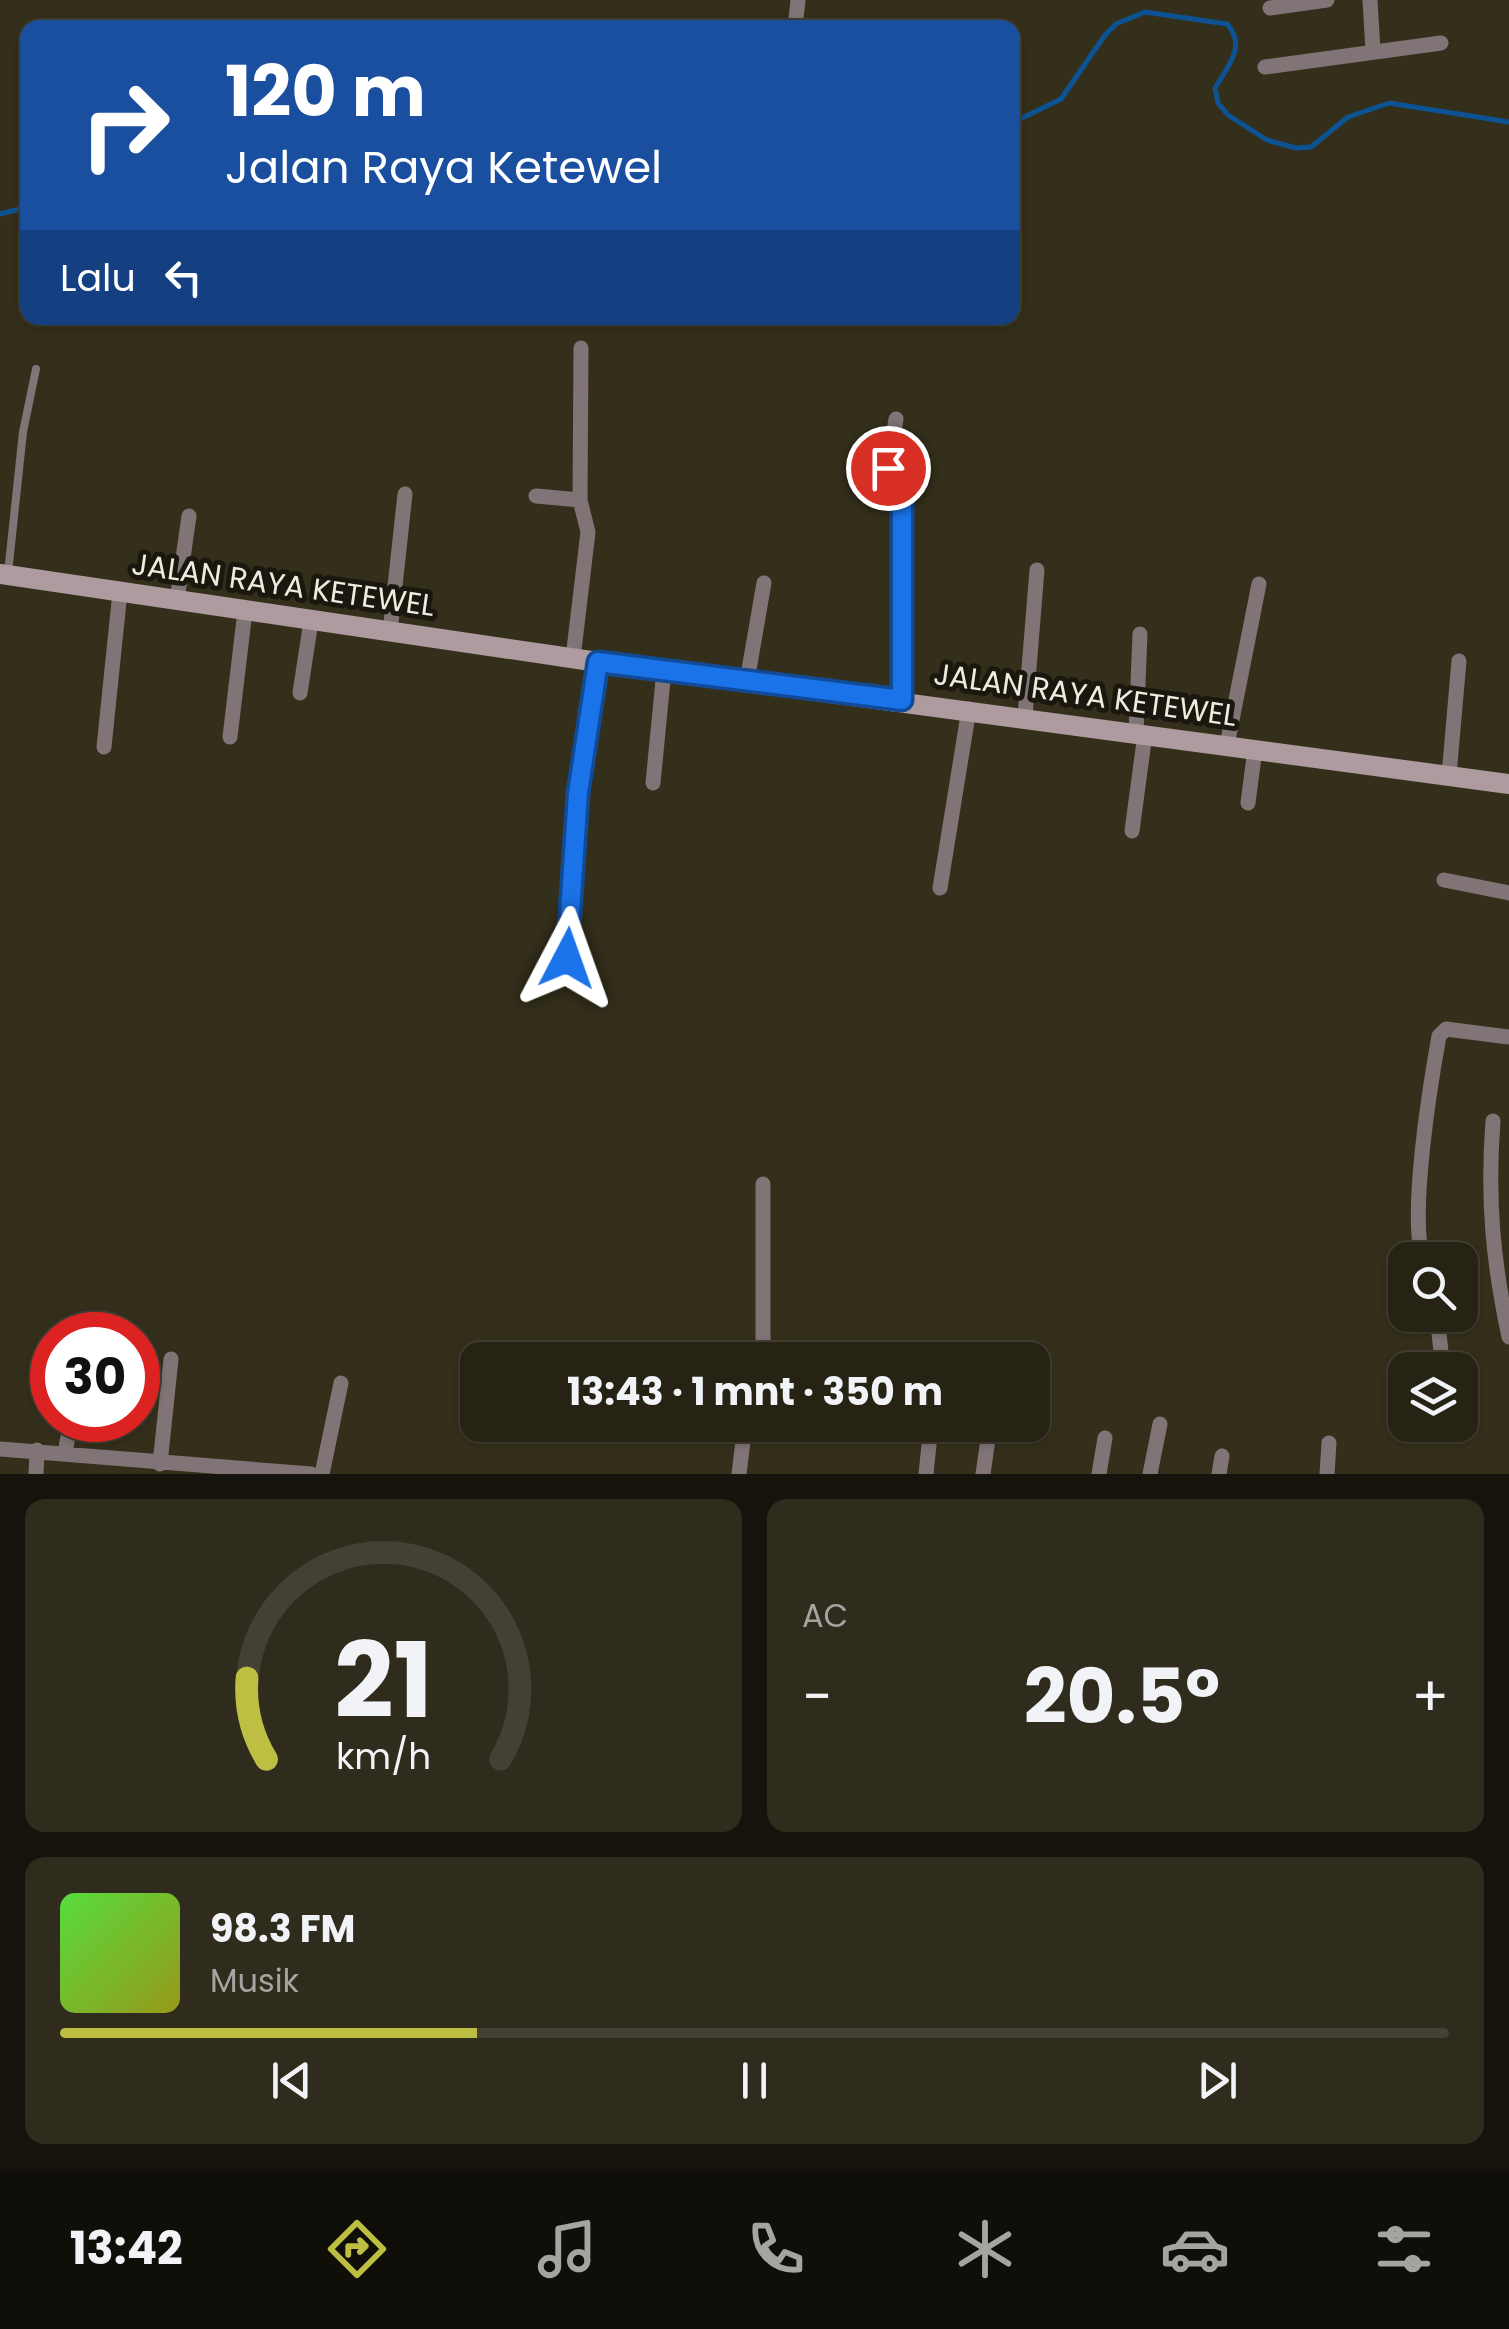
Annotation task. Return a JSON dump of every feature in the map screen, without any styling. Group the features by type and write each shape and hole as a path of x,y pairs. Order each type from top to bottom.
{"main road":[{"name":"JALAN RAYA KETEWEL","path":"4,575 598,662 1509,784"}],"street":[{"path":"1270,8 1327,0"},
{"path":"1370,0 1373,52"},
{"path":"1264,67 1441,43"},
{"path":"574,658 588,532 580,500 581,348"},
{"path":"896,419 888,468 902,504 902,700"},
{"path":"390,632 405,494"},
{"path":"536,496 580,500"},
{"path":"177,600 189,516"},
{"path":"1025,717 1037,570"},
{"path":"747,681 764,582"},
{"path":"1227,746 1259,584"},
{"path":"104,747 120,592"},
{"path":"230,737 245,611"},
{"path":"300,693 311,621"},
{"path":"1132,831 1140,734 1140,634"},
{"path":"1449,775 1459,661"},
{"path":"567,958 578,793 598,662"},
{"path":"652,783 664,670"},
{"path":"940,888 969,710"},
{"path":"1248,803 1255,749"},
{"path":"1444,880 1509,893"},
{"path":"1420,1242 1422,1169 1438,1036 1446,1029 1509,1037"},
{"path":"1493,1122 1489,1205 1492,1246 1509,1338"},
{"path":"762,1342 763,1184"},
{"path":"160,1464 171,1360"},
{"path":"322,1474 341,1383"},
{"path":"1150,1474 1160,1424"},
{"path":"1099,1474 1105,1438"},
{"path":"65,1453 67,1442"},
{"path":"739,1474 743,1442"},
{"path":"926,1474 929,1442"},
{"path":"982,1474 987,1442"},
{"path":"1326,1474 1330,1443"},
{"path":"0,1449 311,1474"},
{"path":"36,1474 37,1450"},
{"path":"1219,1474 1222,1456"}],"lane":[{"path":"4,575 36,369"}],"waterway":[{"path":"1020,119 1061,99 1105,35 1116,24 1145,12 1227,24 1233,32 1235,48 1215,88 1218,103 1228,115 1267,140 1296,148 1311,147 1348,117 1389,103 1509,122"},
{"path":"0,214 20,209"}],"route":[{"path":"567,958 578,793 598,662 902,700 902,504 888,468"}]}
